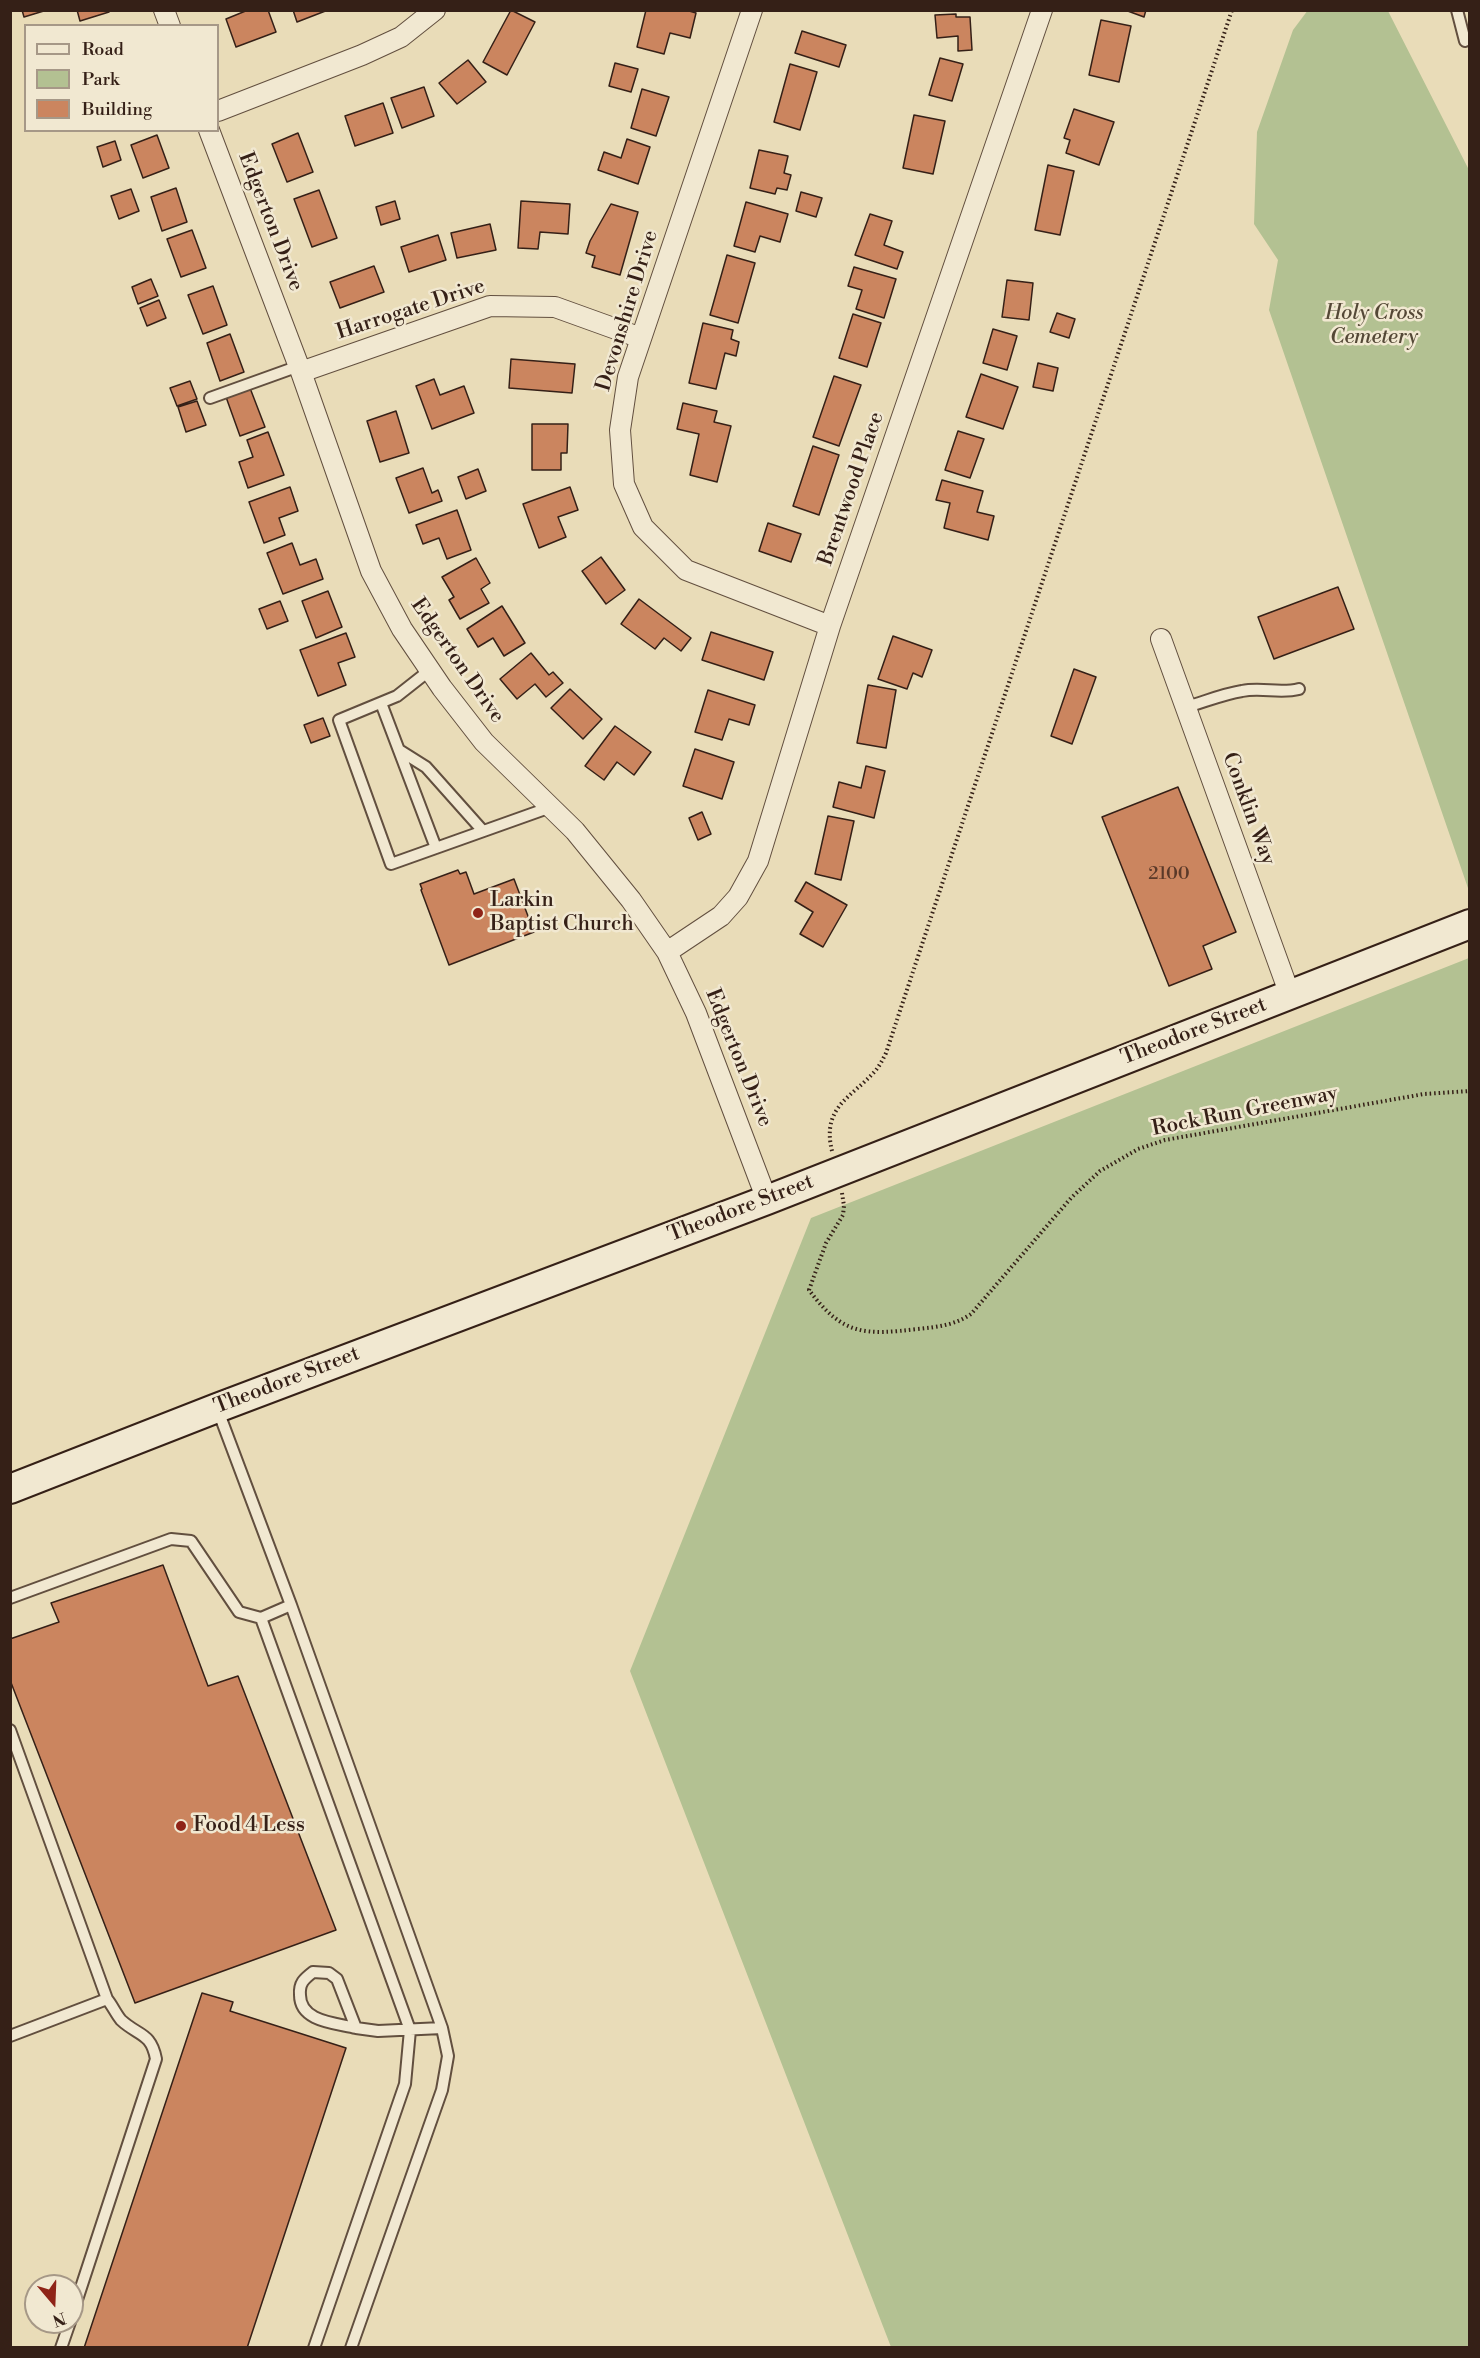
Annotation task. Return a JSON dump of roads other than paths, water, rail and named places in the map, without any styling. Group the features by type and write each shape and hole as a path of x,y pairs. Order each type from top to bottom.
{"street":[{"path":"219,111 401,37 435,10"},
{"name":"Devonshire Drive","path":"752,10 628,377 620,429 624,484 643,527 686,570 830,626"},
{"name":"Brentwood Place","path":"667,952 721,916 738,897 758,861 830,626 1042,10"},
{"name":"Edgerton Drive","path":"211,132 300,369 371,571 402,629 484,742 575,831 631,900 667,952 696,1013 767,1200"},
{"name":"Harrogate Drive","path":"300,369 490,306 555,307 641,338"},
{"name":"Conklin Way","path":"1161,639 1290,995"},
{"name":"Theodore Street","path":"10,1489 217,1407 837,1173 1470,924"}],"lane":[{"path":"1456,10 1465,41"},
{"path":"210,398 300,369"},
{"path":"430,670 397,696 339,720 391,864 551,807"},
{"path":"1186,707 1242,691 1268,688 1286,692 1299,688"},
{"path":"381,703 436,848"},
{"path":"399,750 426,767 483,831"},
{"path":"217,1407 291,1605 442,2028 448,2056 442,2090 351,2348"},
{"path":"10,1598 171,1539 191,1541 239,1612 261,1618 291,1605"},
{"path":"261,1618 410,2030 405,2084 314,2348"},
{"path":"10,1730 107,1999 121,2020 141,2032 154,2045 156,2059 84,2278"},
{"path":"356,2028 337,1979 328,1973 313,1972 303,1980 300,2002 305,2011 316,2018 356,2028 378,2031 442,2028"},
{"path":"10,2036 107,1999"}],"place":[{"name":"Larkin Baptist Church","path":"478,913"},
{"name":"Food 4 Less","path":"181,1826"}],"park label":[{"name":"Holy Cross Cemetery","path":"1374,326"}]}
